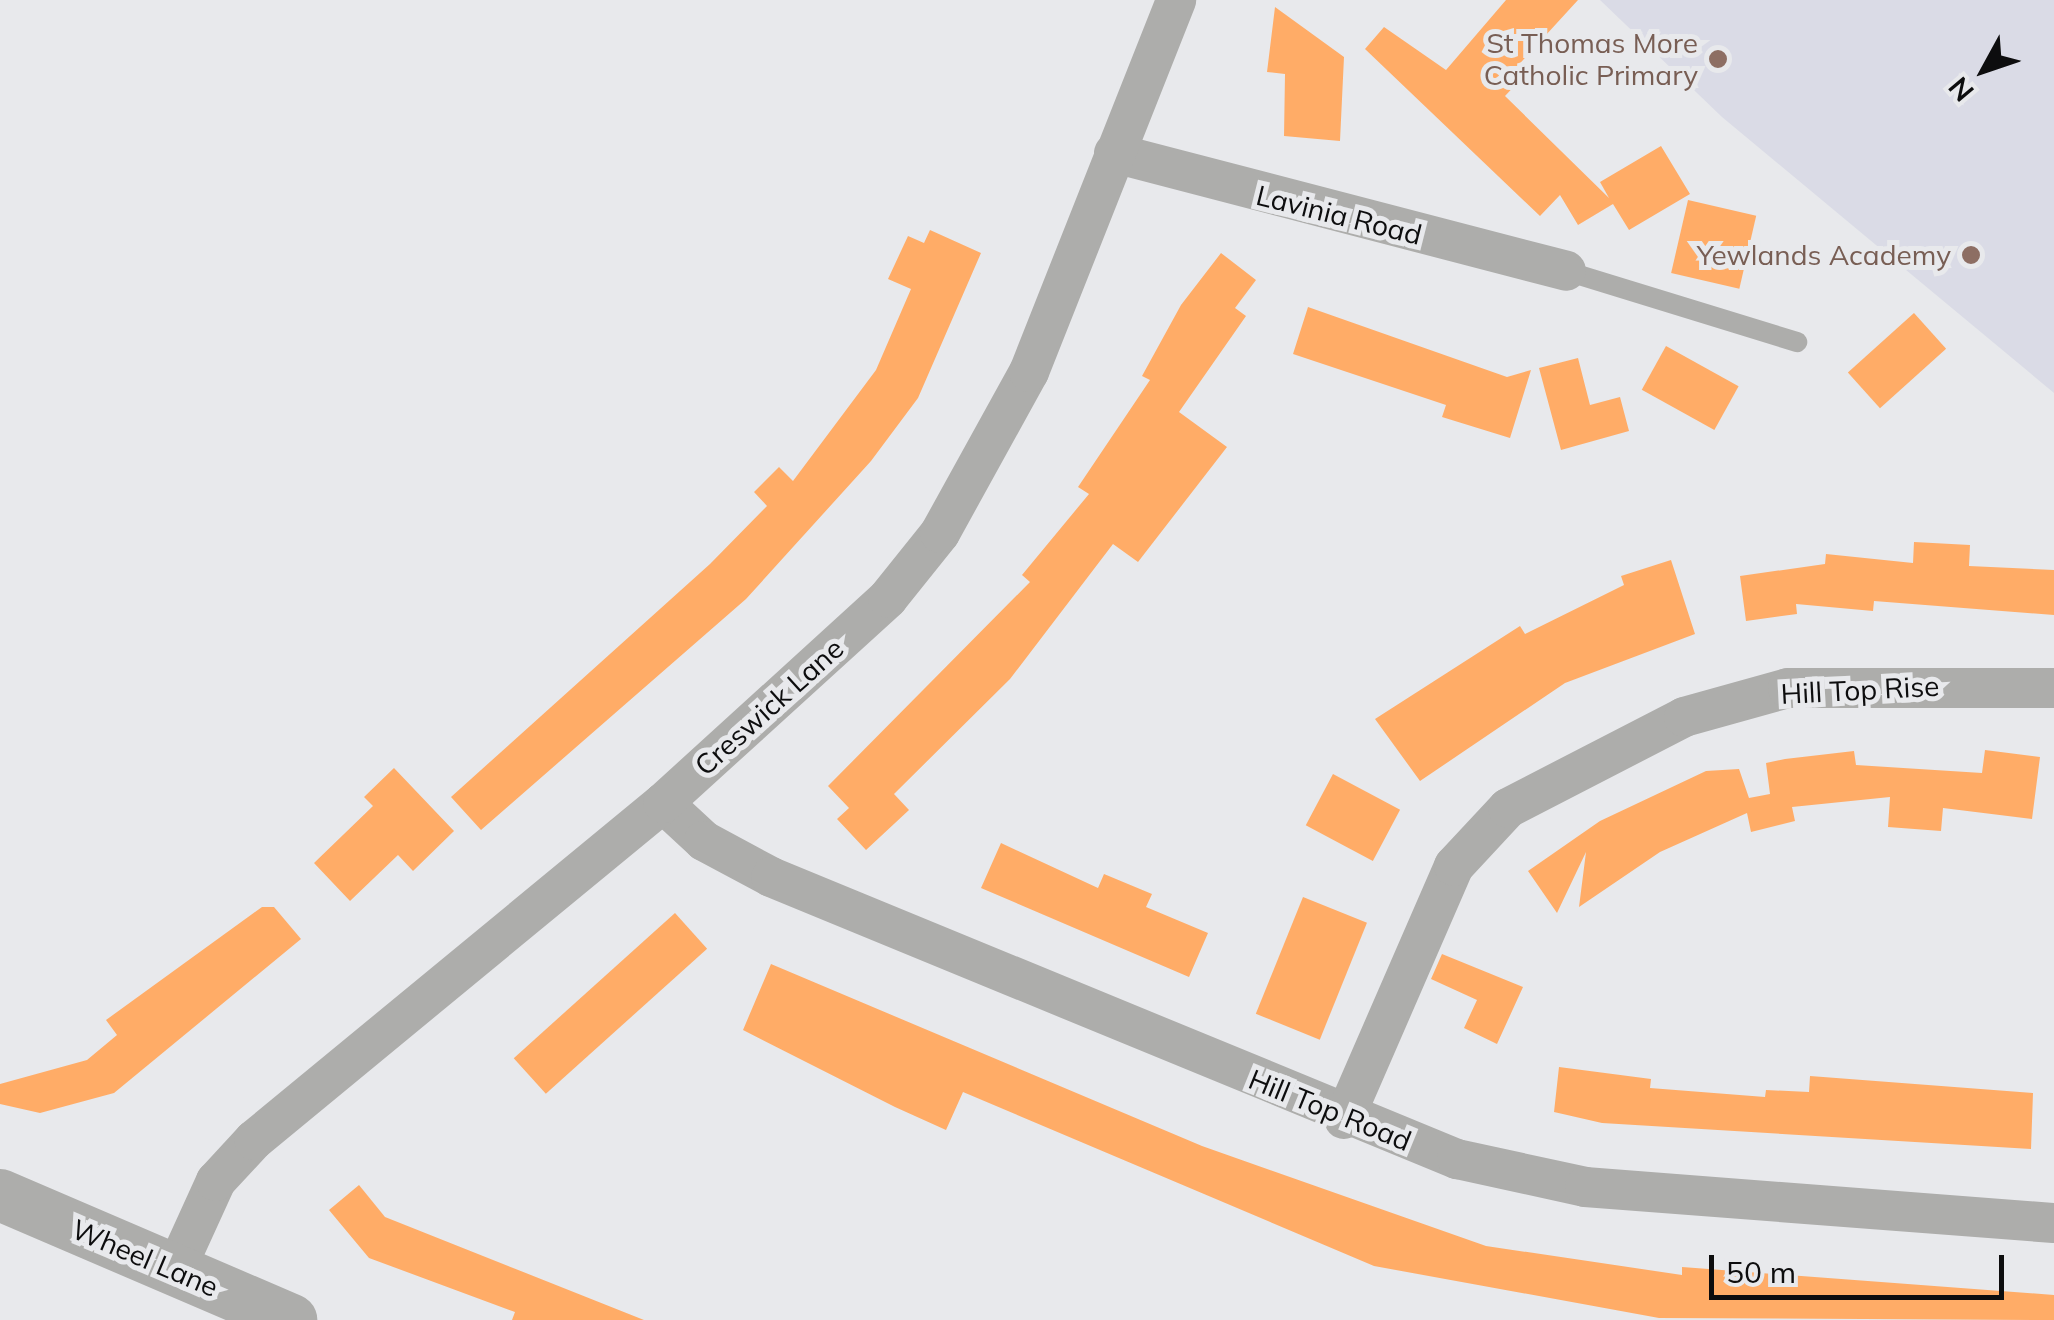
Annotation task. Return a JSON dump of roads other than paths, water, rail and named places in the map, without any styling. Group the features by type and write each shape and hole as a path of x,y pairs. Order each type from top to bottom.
{"street":[{"name":"Creswick Lane","path":"175,1271 208,1194 254,1140 663,802 888,598 940,533 1030,372 1176,0"},
{"name":"Lavinia Road","path":"1114,154 1566,272"},
{"name":"Hill Top Rise","path":"1344,1119 1454,866 1478,832 1524,798 1684,717 1788,688 2054,688"},
{"name":"Hill Top Road","path":"663,802 704,841 758,870 1344,1119 1457,1159 1585,1186 2054,1222"},
{"name":"Wheel Lane","path":"0,1195 291,1320"}],"lane":[{"path":"1566,272 1798,342"}],"place":[{"name":"St Thomas More Catholic Primary","path":"1718,59"},
{"name":"Yewlands Academy","path":"1971,255"}]}
